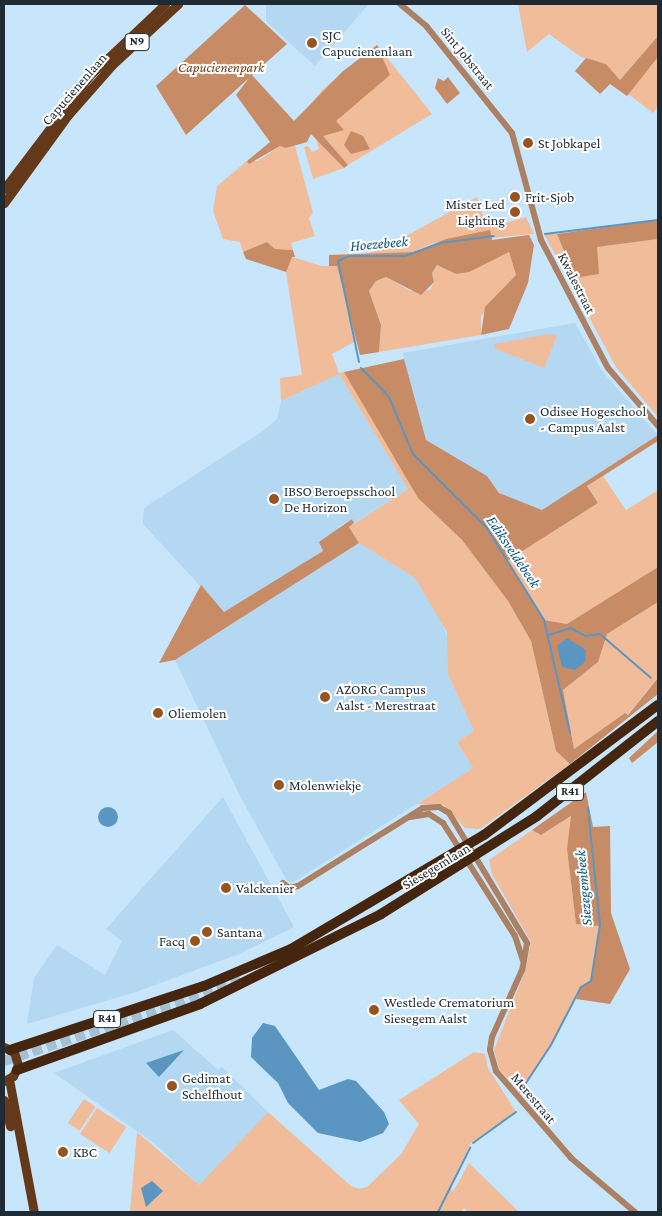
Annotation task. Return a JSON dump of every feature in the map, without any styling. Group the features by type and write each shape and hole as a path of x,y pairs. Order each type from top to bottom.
{"highway":[{"name":"Siesegemlaan","path":"7,1048 213,983 291,950 459,850 524,808 658,705"},
{"name":"Siesegemlaan","path":"17,1070 148,1025 330,942 477,857 571,791 658,720"}],"main road":[{"name":"Capucienenlaan","path":"4,189 91,74 165,4"},
{"name":"Capucienenlaan","path":"4,203 73,109 112,65 178,4"},
{"path":"7,1048 16,1056 17,1070 7,1080 34,1212"},
{"path":"4,1100 19,1164 25,1174"}],"street":[{"name":"Sint Jobstraat","path":"400,4 427,27 512,132"},
{"name":"Kwalestraat","path":"512,132 541,240 608,368 658,426"},
{"name":"Merestraat","path":"283,883 289,888 298,886 423,808 439,807 449,813 526,937 527,952 522,970 492,1037 490,1050 496,1071 571,1158 635,1212"},
{"name":"Merestraat","path":"404,819 422,814 436,817 468,863 518,943 522,970"}],"shaded area":[{"name":"SJC Capucienenlaan","path":"266,4 369,4 315,66 266,21"},
{"path":"518,4 658,4 658,36 620,80 606,64 581,57 549,34 527,52"},
{"path":"377,45 432,114 348,165 303,114 323,89"},
{"path":"658,57 658,106 653,113 627,93"},
{"path":"315,136 344,168 313,179 304,147 308,146 312,152 319,149"},
{"path":"280,146 295,146 313,213 309,218 315,236 291,243 293,250 275,249 267,242 243,252 240,242 223,239 213,211 217,186 247,161 258,161"},
{"path":"477,197 487,228 526,217 534,234 433,243 414,252 362,255 386,247"},
{"path":"544,234 557,234 575,278 596,247 658,239 658,417 616,367"},
{"path":"509,252 516,275 481,316 481,335 379,352 381,325 369,291 376,281 386,277 411,291 430,290 434,282 432,273 437,265 456,274"},
{"path":"292,257 322,266 337,266 356,341 332,354 339,373 344,372 379,426 418,498 462,540 508,601 531,641 556,751 570,764 480,829 465,828 444,805 417,804 473,768 457,742 474,731 448,674 447,632 415,578 359,543 349,527 408,489 339,374 281,401 280,378 302,375 286,272"},
{"name":"Odisee Hogeschool - Campus Aalst","path":"575,323 602,371 658,435 542,510 499,493 487,476 426,440 410,391 403,353"},
{"path":"548,334 557,336 544,368 494,348 495,344"},
{"name":"IBSO Beroepsschool De Horizon","path":"339,374 408,489 354,523 352,519 338,527 340,530 323,551 224,612 143,524 144,508 263,431 277,419 281,401"},
{"path":"603,476 626,510 658,490 658,567 567,624 544,620 507,561 598,503 587,486"},
{"name":"AZORG Campus Aalst - Merestraat","path":"359,543 415,578 441,619 450,645 448,674 474,731 457,742 473,768 292,883 287,881 241,798 175,660"},
{"path":"658,602 658,678 627,715 625,713 574,749 563,690 598,662 607,634"},
{"path":"567,638 586,650 585,662 575,670 562,667 557,646"},
{"path":"223,797 294,927 239,954 133,993 27,1024 34,978 57,945 105,975 122,941 106,929"},
{"path":"108,807 115,810 118,817 115,824 108,827 101,824 98,817 101,810"},
{"path":"572,816 567,849 576,924 600,925 591,981 581,987 551,1045 520,1092 499,1069 494,1050 525,971 531,942 492,874 489,860 532,830 541,835"},
{"path":"263,1023 275,1026 319,1090 348,1079 356,1081 384,1112 389,1124 383,1133 360,1142 318,1133 288,1103 278,1083 251,1057 252,1038"},
{"path":"173,1030 218,1070 222,1067 268,1112 199,1185 154,1143 54,1073"},
{"path":"184,1050 159,1077 146,1063"},
{"path":"474,1052 485,1054 488,1068 516,1112 471,1143 445,1197 451,1189 453,1192 469,1163 519,1212 468,1212 464,1208 461,1212 130,1212 137,1132 199,1185 268,1112 351,1186 359,1189 367,1187 401,1154 419,1124 399,1100"},
{"path":"84,1099 96,1107 79,1131 68,1123"},
{"path":"97,1108 126,1127 109,1153 80,1134"},
{"path":"152,1181 163,1191 146,1207 141,1188"}],"green space":[{"name":"Capucienenpark","path":"245,5 287,44 252,75 294,121 342,72 377,45 390,75 336,121 344,130 323,136 348,165 344,168 311,134 307,142 286,148 280,146 249,164 247,161 270,142 236,95 249,78 186,135 156,86"},
{"path":"658,36 658,57 627,96 610,84 600,94 575,71 586,58 606,64 620,80"},
{"path":"448,77 460,93 447,104 435,88 438,78 444,81"},
{"path":"351,131 363,136 370,149 351,154 344,145"},
{"path":"658,220 658,239 597,247 599,274 575,278 557,234"},
{"path":"490,230 492,240 529,235 534,245 528,283 509,329 481,335 485,307 516,275 509,252 469,272 456,274 437,265 432,273 434,282 421,295 386,277 376,281 369,291 381,325 379,352 360,355 337,266 329,266 329,255 414,252 446,239"},
{"path":"267,242 275,249 293,250 295,257 292,257 286,272 246,259 243,252"},
{"path":"404,359 426,440 487,476 499,493 542,510 658,435 658,441 587,486 598,503 507,561 544,620 567,624 658,567 658,602 607,634 598,662 563,690 574,749 625,713 628,715 658,678 658,694 570,764 556,751 531,641 508,601 462,540 418,498 344,372"},
{"path":"352,519 354,523 349,527 359,543 175,660 159,663 201,585 224,612 323,551 319,542"},
{"path":"658,731 658,742 632,763 629,758"},
{"path":"586,792 593,827 610,826 611,913 630,969 610,1004 576,999 581,987 591,981 600,926 576,924 567,849 571,816 541,835 532,830"}],"waterway":[{"name":"Hoezebeek","path":"545,234 658,220"},
{"name":"Hoezebeek","path":"359,362 338,261 349,256 405,256 440,243 494,236"},
{"name":"Ediksveldebeek","path":"361,368 389,397 413,454 487,528 544,620 570,733"},
{"name":"Ediksveldebeek","path":"549,635 570,628 586,636 600,634 651,678"},
{"name":"Siezegembeek","path":"520,1092 551,1045 581,987 591,981 600,925 588,808"},
{"name":"Siezegembeek","path":"473,1143 516,1112"},
{"name":"Siezegembeek","path":"438,1212 470,1148"}],"tunnel":[{"path":"4,1061 175,1004 243,977"}],"place":[{"name":"SJC Capucienenlaan","path":"312,43"},
{"name":"St Jobkapel","path":"528,143"},
{"name":"Frit-Sjob","path":"515,197"},
{"name":"Mister Led Lighting","path":"515,212"},
{"name":"Odisee Hogeschool - Campus Aalst","path":"530,419"},
{"name":"IBSO Beroepsschool De Horizon","path":"274,499"},
{"name":"AZORG Campus Aalst - Merestraat","path":"325,697"},
{"name":"Oliemolen","path":"158,713"},
{"name":"Molenwiekje","path":"279,785"},
{"name":"Valckenier","path":"226,888"},
{"name":"Santana","path":"207,932"},
{"name":"Facq","path":"195,941"},
{"name":"Westlede Crematorium Siesegem Aalst","path":"374,1010"},
{"name":"Gedimat Schelfhout","path":"172,1086"},
{"name":"KBC","path":"63,1152"}]}
